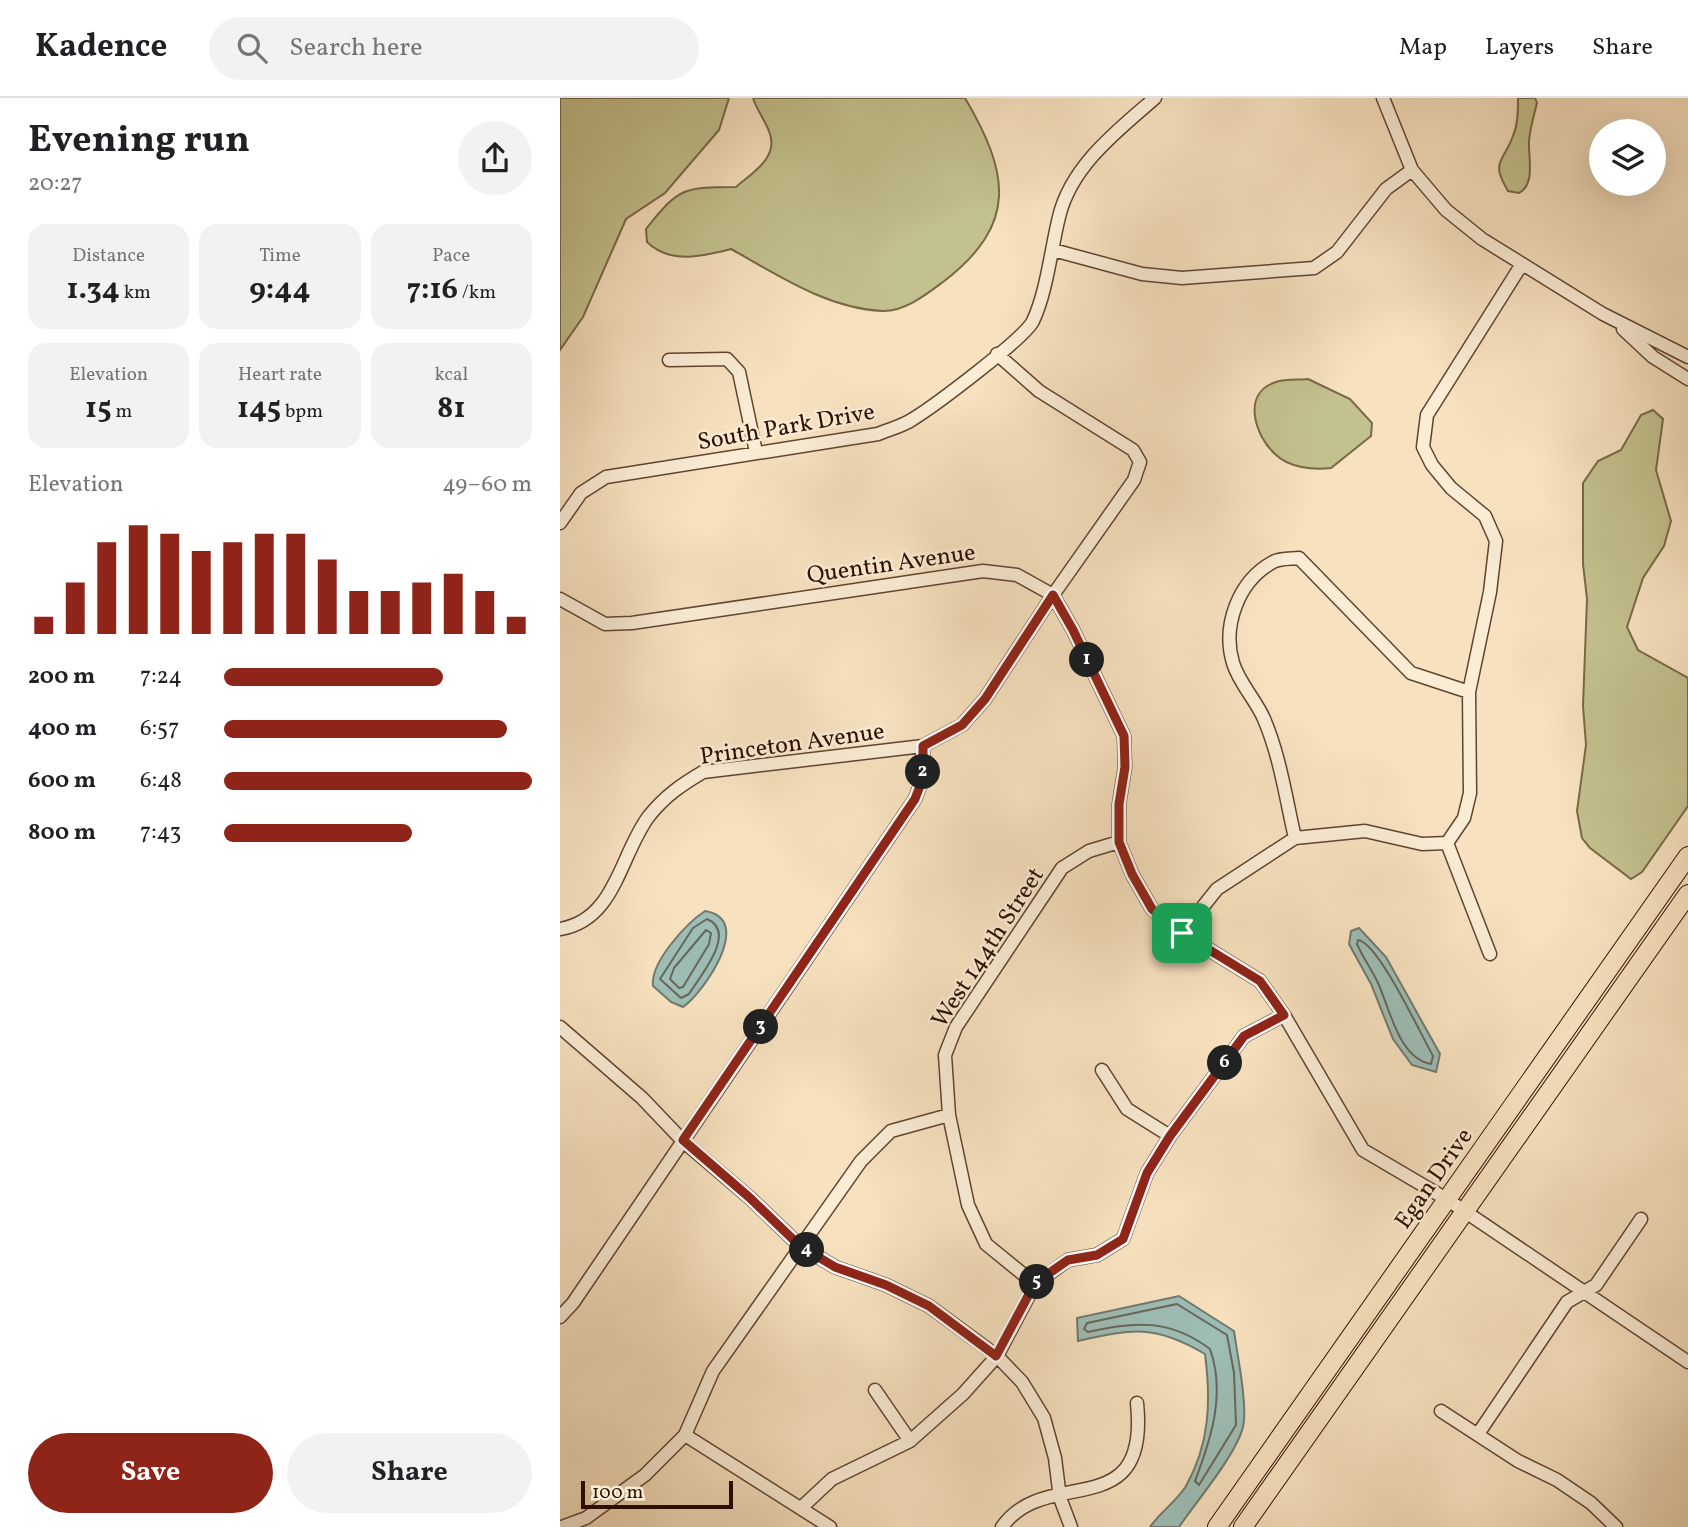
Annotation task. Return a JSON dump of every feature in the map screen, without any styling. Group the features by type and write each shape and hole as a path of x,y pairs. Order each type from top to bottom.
{"highway":[{"name":"Egan Drive","path":"1217,1527 1688,856"},
{"name":"Egan Drive","path":"1243,1527 1688,894"}],"street":[{"name":"South Park Drive","path":"560,523 581,493 606,477 878,434 911,420 1018,340 1032,321 1054,250 1059,216 1070,186 1090,159 1155,98"},
{"path":"1383,98 1412,170 1446,210 1482,239 1615,321 1688,357"},
{"path":"1054,250 1142,274 1182,278 1314,268 1337,252 1386,189 1412,170"},
{"path":"1447,844 1464,818 1470,793 1469,692 1490,592 1496,541 1485,516 1451,488 1432,465 1423,447 1427,415 1522,264"},
{"path":"1615,321 1653,357 1688,379"},
{"path":"560,1317 573,1303 915,799 923,778 923,746 962,725 985,699 1053,595 1134,480 1140,462 1133,450 1039,391 997,354"},
{"path":"669,360 727,359 739,372 756,452"},
{"path":"1295,838 1264,719 1234,665 1229,639 1234,608 1250,582 1274,560 1299,558 1410,673 1469,692"},
{"name":"Quentin Avenue","path":"560,599 605,624 632,623 983,571 1017,575 1053,595"},
{"path":"1053,595 1073,630 1124,736 1125,767 1119,804 1119,842 1132,874 1152,909 1182,933 1260,981 1284,1015 1363,1150 1448,1200 1688,1362"},
{"name":"Princeton Avenue","path":"560,929 571,927 595,915 648,818 671,791 702,772 923,746"},
{"path":"1182,933 1217,889 1295,838 1365,831 1422,844 1447,844"},
{"name":"West 144th Street","path":"949,1115 945,1055 956,1027 1062,868 1088,851 1119,842"},
{"path":"1447,844 1490,954"},
{"path":"801,1508 832,1479 909,1441 963,1394 996,1356 1035,1283 1068,1260 1097,1255 1123,1239 1147,1173 1170,1136 1244,1036 1284,1015"},
{"path":"560,1027 642,1098 683,1140 800,1246 835,1267 886,1285 929,1306 996,1356 1022,1382 1044,1418 1055,1458 1060,1498 1071,1527"},
{"path":"1102,1070 1127,1109 1170,1136"},
{"path":"562,1527 586,1518 645,1475 685,1435 713,1371 861,1161 891,1130 949,1115 968,1205 986,1244 1035,1283"},
{"path":"1478,1434 1567,1303 1596,1285 1641,1219"},
{"path":"875,1390 909,1441"},
{"path":"1002,1527 1015,1513 1041,1499 1060,1498 1106,1486 1128,1469 1139,1445 1137,1404"},
{"path":"1441,1411 1518,1461 1569,1488 1616,1527"},
{"path":"685,1435 830,1527"}],"shaded area":[{"path":"560,98 729,98 719,130 665,193 626,219 583,317 560,350"},
{"path":"753,98 965,98 991,150 997,174 999,196 995,218 985,239 968,261 930,292 890,311 861,309 822,297 731,249 687,257 666,254 656,249 647,242 646,229 675,197 693,189 736,187 767,158 771,143 770,134"},
{"path":"1518,98 1535,98 1537,103 1529,141 1528,183 1519,193 1508,191 1499,168 1515,131"},
{"path":"1308,379 1350,399 1372,423 1371,436 1331,468 1309,468 1281,459 1268,446 1257,426 1255,405 1258,395 1265,388 1280,381"},
{"path":"1653,410 1663,419 1656,470 1671,521 1664,546 1643,578 1627,627 1638,650 1688,678 1688,806 1642,872 1631,879 1590,848 1582,838 1577,811 1586,745 1583,706 1587,599 1583,564 1583,483 1598,461 1621,450 1641,415"}],"water":[{"path":"705,911 719,917 726,927 726,941 712,972 683,1007 671,1002 653,986 654,976 671,944"},
{"path":"1359,928 1386,957 1440,1054 1436,1072 1412,1065 1393,1039 1371,984 1349,944 1351,931"},
{"path":"1179,1296 1234,1331 1243,1393 1243,1427 1215,1478 1179,1527 1150,1527 1186,1486 1200,1454 1208,1405 1205,1354 1171,1338 1143,1332 1078,1341 1077,1318"}],"route":[{"path":"1053,595 1073,630 1124,736 1125,767 1119,804 1119,842 1132,874 1152,909 1182,933 1227,958 1260,981 1284,1015 1244,1036 1170,1136 1147,1173 1123,1239 1097,1255 1068,1260 1035,1283 996,1356 929,1306 886,1285 835,1267 800,1246 683,1140 915,799 923,778 923,746 962,725 985,699 1053,595"}]}
